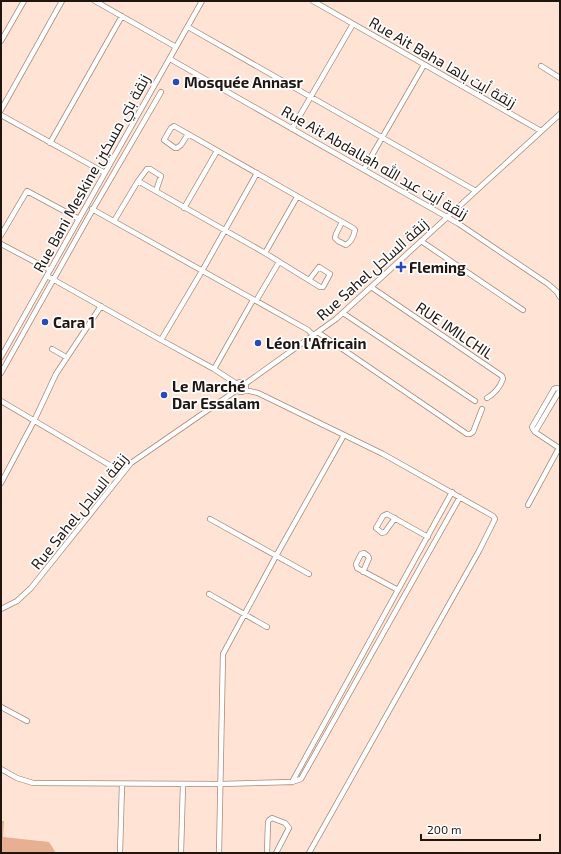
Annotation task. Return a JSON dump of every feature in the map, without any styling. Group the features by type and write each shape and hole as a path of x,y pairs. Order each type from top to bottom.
{"street":[{"path":"1,41 24,1"},
{"path":"1,110 62,1"},
{"path":"95,1 176,47"},
{"name":"Rue Bani Meskine زنقة بني مسكين","path":"1,357 202,1"},
{"name":"Rue Ait Baha زنقة أيت باها","path":"313,1 541,131"},
{"path":"50,143 122,16"},
{"path":"292,129 353,24"},
{"path":"188,27 476,191"},
{"name":"Rue Ait Abdallah زنقة أيت عبد الله","path":"170,59 472,232 552,286 560,297"},
{"path":"364,169 424,65"},
{"path":"541,66 560,78"},
{"path":"1,373 161,92"},
{"name":"Rue Sahel زنقة الساحل","path":"245,384 344,313 560,114"},
{"path":"1,115 104,173"},
{"path":"188,134 181,146 178,148 175,148 164,140 170,128 173,126 188,134 217,150 297,196 342,222 355,230 350,242 346,245 335,238 342,222"},
{"path":"184,208 217,150"},
{"path":"114,221 138,181 145,171 150,169 162,177 156,192"},
{"path":"161,340 257,173"},
{"path":"138,181 265,253 322,288 330,274 319,267 309,280"},
{"path":"1,235 27,191 79,219"},
{"path":"265,253 297,196"},
{"path":"86,206 316,334 460,430 468,434 472,434 482,409"},
{"path":"421,241 523,310"},
{"path":"1,244 50,270"},
{"path":"214,368 279,262"},
{"path":"47,276 214,368 241,392 245,390 258,393 383,454 452,492 493,516 495,519 479,552 309,853"},
{"name":"RUE IMILCHIL","path":"371,287 502,376 503,379 501,384 494,393 487,398"},
{"path":"1,483 34,421 56,374 101,306"},
{"path":"344,313 475,401"},
{"path":"52,349 66,357"},
{"path":"237,387 241,382 245,384 245,390"},
{"name":"Rue Sahel زنقة الساحل","path":"1,609 17,600 31,588 135,459 237,387"},
{"path":"528,505 560,448 532,430 532,427 555,388 560,389"},
{"path":"1,401 123,473"},
{"path":"219,853 222,657 244,614 344,435"},
{"path":"292,782 452,492"},
{"path":"1,769 17,778 33,783 221,784 292,782 301,779 460,497"},
{"path":"394,518 428,537"},
{"path":"210,519 308,574"},
{"path":"363,572 398,590"},
{"path":"209,594 267,627"},
{"path":"385,612 392,617"},
{"path":"1,707 26,722"},
{"path":"120,853 122,784"},
{"path":"181,853 183,784"},
{"path":"267,853 268,822 272,818 285,823 289,828 276,853"}],"shaded area":[{"path":"1,821 4,821 3,837 49,842 56,853 1,853"}],"place":[{"name":"Mosquée Annasr","path":"176,82"},
{"name":"Fleming","path":"401,267"},
{"name":"Cara 1","path":"45,322"},
{"name":"Léon l'Africain","path":"258,343"},
{"name":"Le Marché Dar Essalam","path":"164,395"}]}
